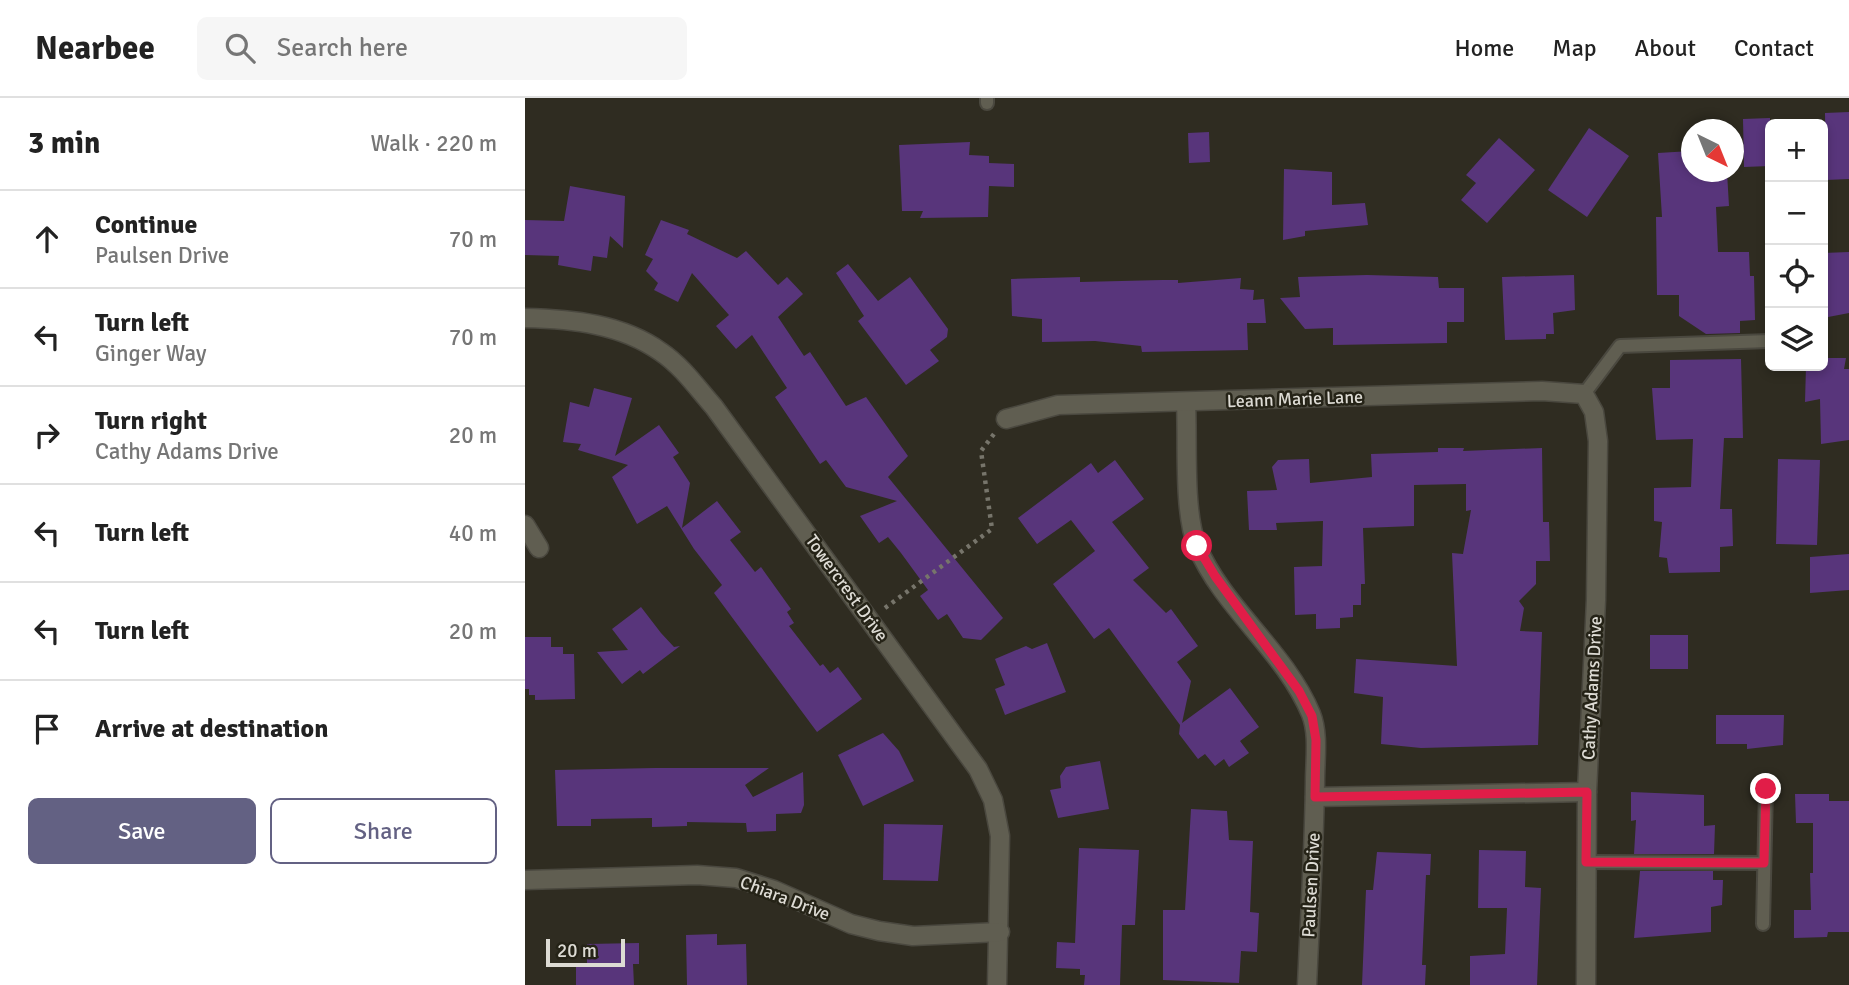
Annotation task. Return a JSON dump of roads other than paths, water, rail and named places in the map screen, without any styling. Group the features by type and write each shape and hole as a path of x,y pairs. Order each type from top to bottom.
{"street":[{"name":"Towercrest Drive","path":"525,318 585,321 632,335 662,352 714,407 959,740 993,800 1000,836 997,985"},
{"name":"Leann Marie Lane","path":"1006,419 1058,405 1542,391 1584,394"},
{"name":"Cathy Adams Drive","path":"1584,394 1594,412 1598,441 1596,600 1587,792 1586,985"},
{"name":"Paulsen Drive","path":"1186,402 1190,518 1197,546 1215,576 1299,691 1312,716 1316,740 1315,797 1307,985"},
{"path":"525,525 539,548"},
{"path":"1315,797 1587,792"},
{"name":"Chiara Drive","path":"525,880 697,874 736,878 774,890 851,924 879,931 913,936 1000,932"}],"lane":[{"path":"1584,394 1620,346 1765,341"},
{"path":"1763,924 1766,789"},
{"path":"1586,862 1764,863"}]}
